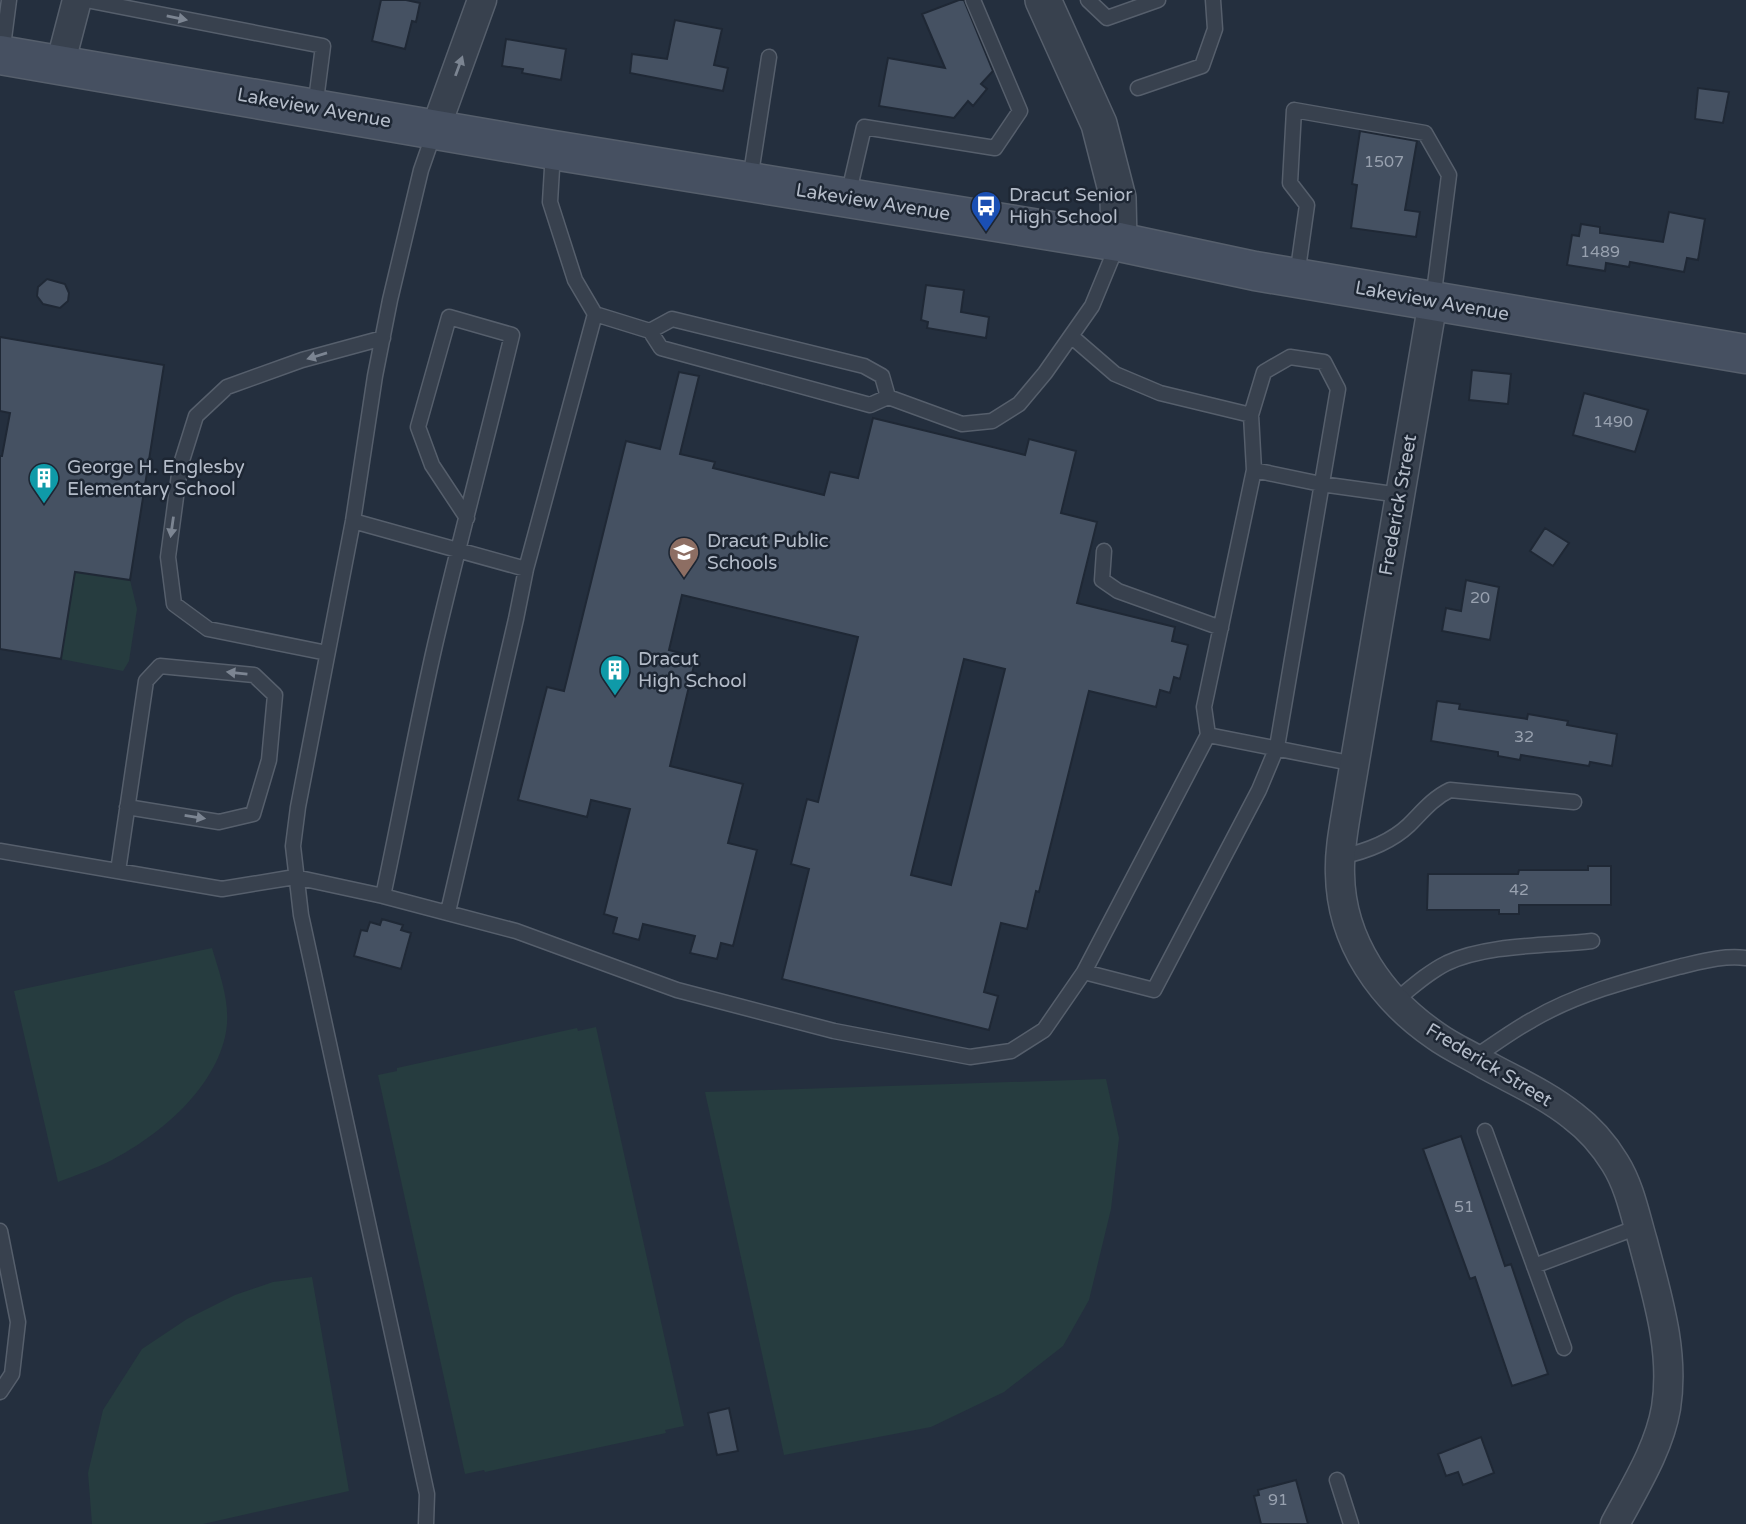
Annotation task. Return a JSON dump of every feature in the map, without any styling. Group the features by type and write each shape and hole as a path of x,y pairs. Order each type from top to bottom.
{"main road":[{"name":"Lakeview Avenue","path":"1,55 554,150 1119,242 1297,278 1746,354"}],"street":[{"path":"60,65 77,0"},
{"path":"435,130 482,0"},
{"path":"1048,2 1099,124 1118,198 1119,242"},
{"name":"Frederick Street","path":"1433,301 1340,858 1340,888 1351,932 1370,970 1395,1002 1437,1037 1562,1108 1589,1130 1614,1161 1622,1177 1664,1326 1668,1385 1659,1435 1615,1524"}],"lane":[{"path":"1,55 11,0 19,0"},
{"path":"86,0 323,46 315,108"},
{"path":"847,198 864,127 995,148 1020,111 973,0"},
{"path":"1088,0 1107,18 1158,0"},
{"path":"1138,88 1202,66 1215,29 1213,0"},
{"path":"750,182 769,57"},
{"path":"1297,278 1307,205 1290,183 1294,110 1425,133 1448,176 1433,301"},
{"path":"426,1524 427,1493 300,915 293,846 298,807 353,521 383,338 421,170 435,130"},
{"path":"554,150 550,202 575,280 594,314 650,331 661,348 870,405 888,397 962,424 992,421 1019,404 1092,306 1119,242"},
{"path":"448,912 526,569 594,314"},
{"path":"383,896 435,645 467,518 512,335 449,317 418,427 432,465 467,518"},
{"path":"650,331 672,318 864,366 882,376 888,397"},
{"path":"1071,336 1115,374 1160,393 1251,415"},
{"path":"327,653 208,629 174,604 168,557 180,467 196,416 227,387 302,360 383,338"},
{"path":"0,851 222,889 295,877 383,896 516,931 677,989 834,1031 970,1057 1011,1051 1044,1030 1084,972 1208,735 1204,707 1254,470 1251,415 1264,372 1290,357 1324,362 1338,389 1277,747 1259,790 1154,990 1084,972"},
{"path":"1254,470 1321,484 1400,495"},
{"path":"353,521 526,569"},
{"path":"1104,551 1102,580 1118,591 1221,628"},
{"path":"118,871 127,807 146,681 160,666 254,675 275,695 269,760 253,814 219,821 127,807"},
{"path":"1208,735 1355,764"},
{"path":"1340,858 1381,844 1406,828 1432,801 1450,790 1574,802"},
{"path":"1395,1002 1438,968 1463,958 1492,951 1592,941"},
{"path":"1474,1058 1534,1018 1565,1003 1707,960 1730,956 1746,958"},
{"path":"1485,1131 1564,1348"},
{"path":"1534,1266 1638,1227"},
{"path":"0,1231 18,1322 12,1374 0,1392"},
{"path":"1337,1480 1351,1524"}],"green space":[{"path":"75,572 130,580 137,609 129,661 123,671 61,659"},
{"path":"212,948 224,990 227,1021 220,1053 211,1072 183,1108 149,1137 106,1163 58,1182 14,991"},
{"path":"596,1027 684,1426 665,1430 666,1433 465,1474 378,1075 397,1071 397,1068 577,1028 578,1031"},
{"path":"1106,1079 1119,1138 1111,1209 1089,1300 1063,1346 1004,1392 931,1427 784,1455 705,1092"},
{"path":"312,1277 349,1491 203,1524 92,1524 88,1473 103,1410 142,1349 187,1319 235,1295 273,1282"}],"building":[{"path":"381,0 420,3 405,49 372,41"},
{"path":"964,0 993,71 981,84 987,89 973,106 968,101 954,118 879,106 888,58 945,68 922,14"},
{"path":"675,20 722,29 714,65 728,68 723,91 630,73 632,54 667,59"},
{"path":"506,39 566,49 561,80 522,73 523,69 502,66"},
{"path":"1698,88 1729,92 1723,123 1695,119"},
{"path":"1360,131 1417,141 1405,210 1420,212 1416,237 1351,228 1357,185 1352,184"},
{"path":"1669,212 1705,219 1698,260 1687,258 1684,272 1630,262 1629,267 1606,263 1605,271 1567,265 1572,235 1579,236 1581,224 1600,227 1600,233 1663,242"},
{"path":"47,279 65,284 69,293 68,301 60,308 43,304 37,296 38,287"},
{"path":"926,285 964,290 961,312 989,317 986,338 927,328 928,322 921,320"},
{"name":"George H. Englesby Elementary School","path":"0,337 164,365 130,580 75,572 61,659 0,649 0,456 10,413 0,411"},
{"path":"1472,370 1511,374 1508,404 1469,400"},
{"name":"Dracut High School","path":"679,372 699,376 680,454 715,462 713,468 824,495 830,472 858,478 873,418 1025,455 1029,439 1076,451 1061,513 1097,522 1077,603 1175,627 1172,641 1188,645 1180,679 1174,677 1170,693 1160,690 1156,707 1089,691 1039,892 1036,891 1027,929 1001,923 984,992 998,996 989,1030 782,979 809,869 791,864 807,799 818,802 858,637 682,595 669,650 696,657 670,766 743,784 728,843 757,850 733,946 721,943 717,959 690,953 695,936 643,924 639,940 613,933 617,918 604,914 630,809 591,800 587,817 518,800 547,687 564,691 626,441 660,449","holes":["964,659 1005,669 951,885 911,875"]},
{"path":"1584,393 1648,410 1635,452 1573,435"},
{"path":"1545,528 1569,543 1553,566 1530,551"},
{"path":"1466,580 1499,587 1490,640 1442,631 1446,608 1461,611"},
{"path":"1437,701 1460,704 1459,709 1527,719 1528,714 1568,721 1567,725 1617,734 1612,766 1590,762 1589,766 1521,755 1520,760 1498,756 1498,752 1431,741"},
{"path":"1588,866 1611,866 1611,905 1519,905 1519,914 1499,914 1499,910 1427,910 1428,874 1518,874 1519,870 1588,870"},
{"path":"382,919 403,925 401,930 411,933 401,969 354,956 361,930 367,931 370,922 380,925"},
{"path":"1461,1136 1505,1266 1511,1264 1548,1374 1512,1386 1475,1277 1470,1279 1423,1149"},
{"path":"729,1408 738,1451 717,1455 708,1413"},
{"path":"1481,1437 1494,1473 1463,1485 1458,1472 1446,1476 1438,1454"},
{"path":"1296,1480 1308,1524 1261,1524 1254,1496 1259,1495 1258,1490"}],"place":[{"name":"Dracut Senior High School","path":"986,233"},
{"name":"George H. Englesby Elementary School","path":"44,505"},
{"name":"Dracut Public Schools","path":"684,579"},
{"name":"Dracut High School","path":"615,697"}]}
